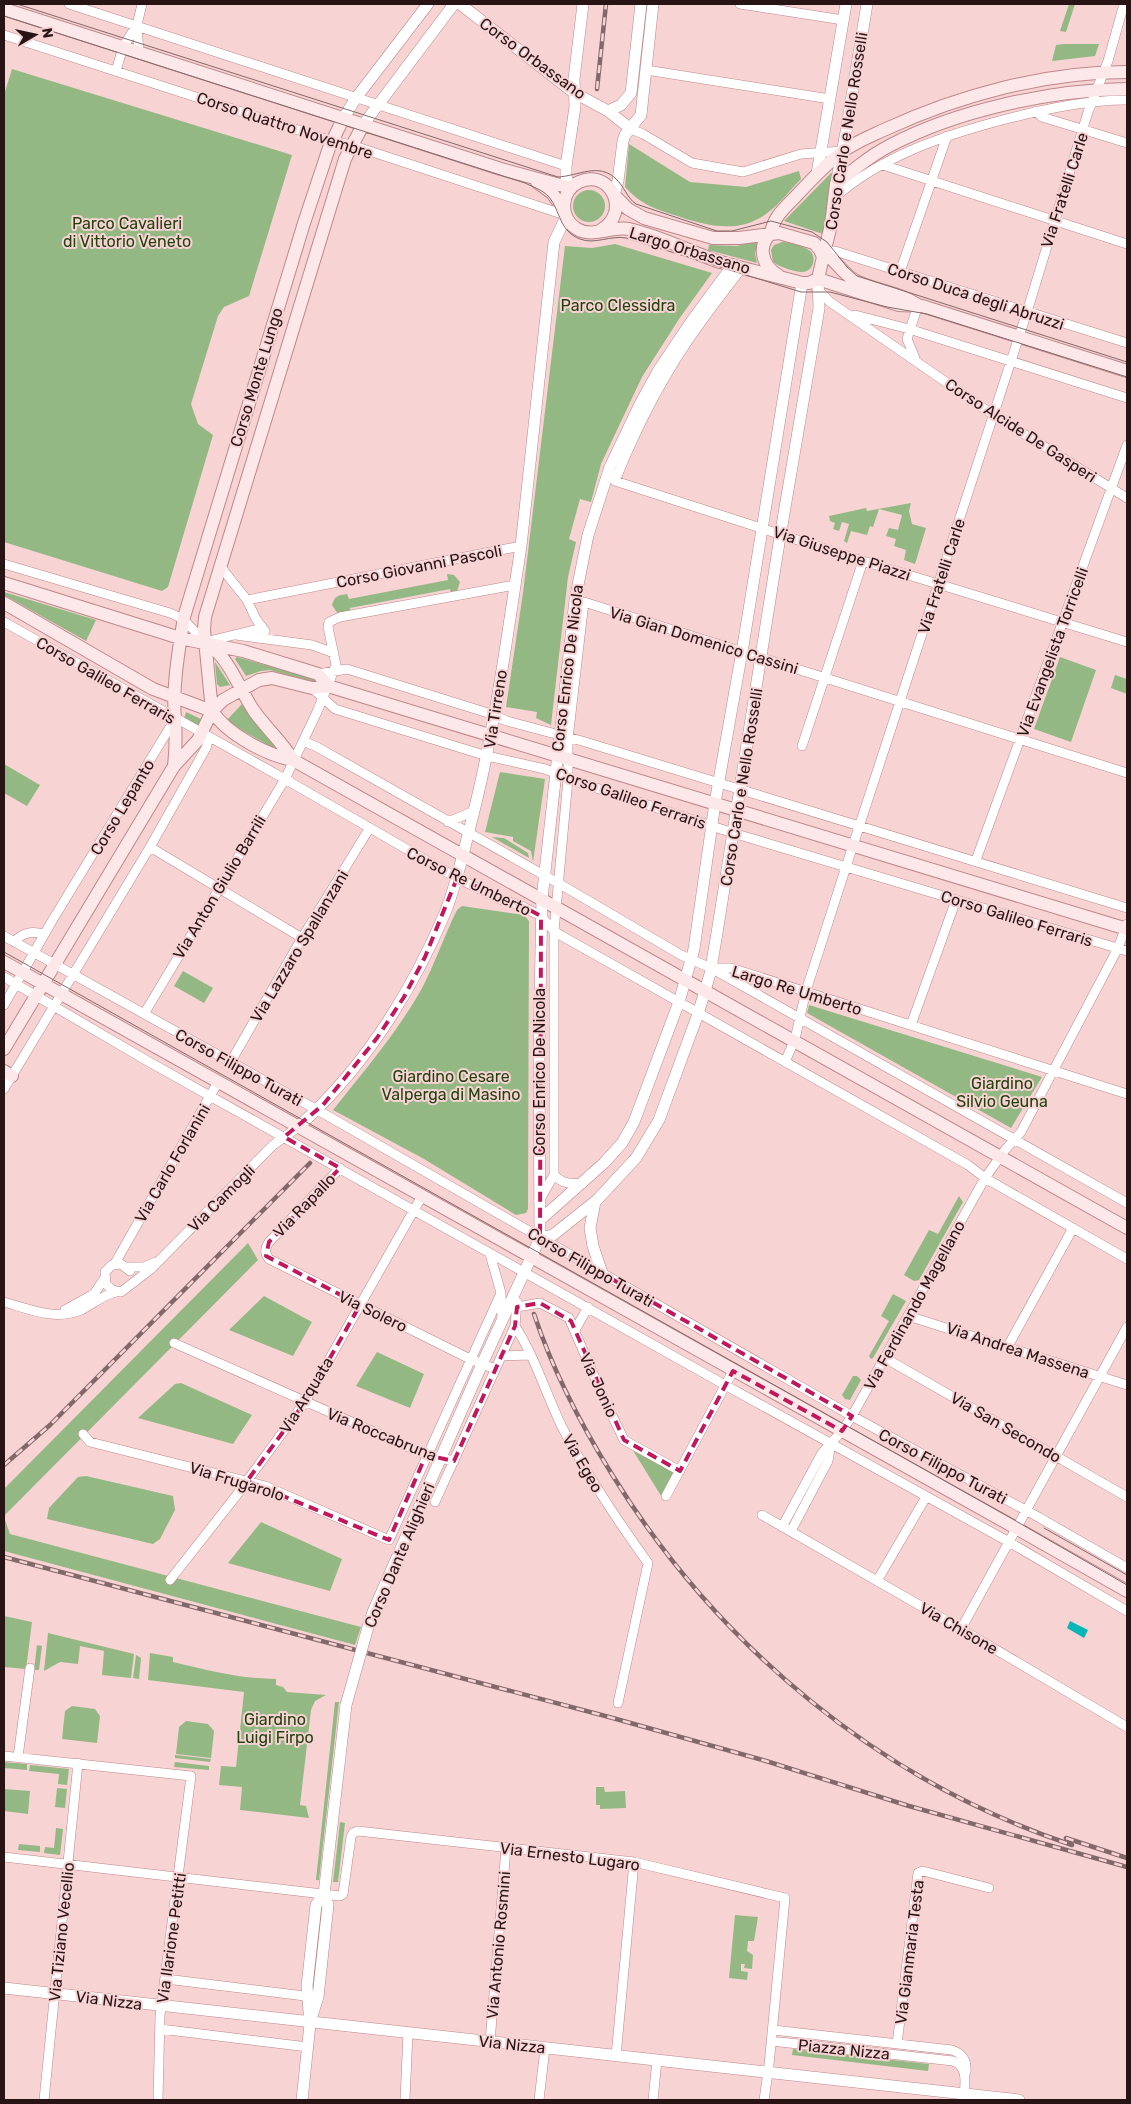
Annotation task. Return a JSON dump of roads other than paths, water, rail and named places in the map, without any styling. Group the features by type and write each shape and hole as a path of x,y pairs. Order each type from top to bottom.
{"main road":[{"name":"Corso Quattro Novembre","path":"4,9 343,119 531,178 571,188"},
{"path":"817,174 843,151 899,124 966,99 1059,77 1104,72 1127,72"},
{"path":"836,184 864,162 888,147 934,126 977,112 1035,98 1096,89 1127,89"},
{"name":"Corso Monte Lungo","path":"175,719 183,619 304,223 332,141 343,119"},
{"name":"Corso Monte Lungo","path":"212,711 205,642 205,617 351,145 363,125"},
{"name":"Corso Carlo e Nello Rosselli","path":"771,233 772,225 778,214 817,174"},
{"name":"Corso Quattro Novembre","path":"531,178 552,193 564,217"},
{"name":"Largo Orbassano","path":"571,188 584,180 595,180 606,184 614,196 628,209 644,218 713,238 745,237 771,233 785,234 814,243 826,252"},
{"name":"Corso Carlo e Nello Rosselli","path":"826,252 836,184"},
{"path":"564,217 565,198 571,188"},
{"name":"Largo Orbassano","path":"601,230 609,225 614,217 616,207 614,196"},
{"path":"745,237 778,214"},
{"name":"Largo Orbassano","path":"564,217 578,230 589,232 620,228 632,230 739,267 778,276 815,288"},
{"name":"Largo Orbassano","path":"771,233 766,238 763,256 768,267 778,276"},
{"path":"815,288 826,252"},
{"name":"Corso Duca degli Abruzzi","path":"826,252 854,280 906,297 918,305"},
{"name":"Corso Duca degli Abruzzi","path":"815,288 836,286 899,305 918,305 1018,335 1127,371"},
{"path":"4,583 180,638 243,651 318,674 328,686"},
{"name":"Corso Galileo Ferraris","path":"4,604 153,689 212,711"},
{"path":"205,642 215,648 224,659 254,711 284,745 293,760"},
{"path":"293,760 276,757 232,732 224,726 212,711 223,700 259,680 267,678 312,688 328,686"},
{"name":"Corso Galileo Ferraris","path":"328,686 1127,927"},
{"name":"Corso Lepanto","path":"4,1049 174,766 206,736 212,711"},
{"name":"Corso Lepanto","path":"174,766 177,746 175,719"},
{"name":"Corso Re Umberto","path":"293,760 705,991"},
{"name":"Corso Filippo Turati","path":"4,962 20,978 39,990 60,994 1016,1528 1127,1592"},
{"name":"Largo Re Umberto","path":"705,991 1000,1157"},
{"path":"1000,1157 1127,1228"}],"street":[{"path":"69,4 566,166"},
{"path":"139,53 137,25 142,4"},
{"path":"343,119 356,98 428,4"},
{"path":"363,125 454,4"},
{"name":"Corso Orbassano","path":"460,4 573,92 608,111 626,128"},
{"path":"571,188 566,176 566,166 574,107 573,92 583,4"},
{"path":"608,111 621,105 631,93 641,4"},
{"path":"614,196 626,128 641,115 653,4"},
{"name":"Corso Carlo e Nello Rosselli","path":"741,4 843,20"},
{"name":"Corso Carlo e Nello Rosselli","path":"817,174 846,4"},
{"name":"Corso Carlo e Nello Rosselli","path":"836,184 867,4"},
{"name":"Via Fratelli Carle","path":"786,1062 794,1040 806,991 901,702 1009,361 1027,312 1054,220 1096,89 1104,72 1124,4"},
{"path":"116,71 123,47 137,25"},
{"name":"Corso Quattro Novembre","path":"4,35 332,141 351,145 564,217"},
{"name":"Corso Carlo e Nello Rosselli","path":"646,70 830,99"},
{"path":"834,198 850,184 883,165 918,146 947,136 1036,111 1092,102 1127,100"},
{"path":"1036,111 1042,117 1127,143"},
{"path":"626,128 643,134 692,163 743,172 801,154 843,151"},
{"path":"900,272 947,136"},
{"path":"883,165 1127,244"},
{"name":"Via Tirreno","path":"284,1137 317,1110 377,1038 404,997 445,912 464,856 491,735 515,585 521,546 554,242 564,217"},
{"name":"Corso Duca degli Abruzzi","path":"826,252 835,250 1127,343"},
{"name":"Via Giuseppe Piazzi","path":"739,267 738,272 698,326 666,375 630,444 615,481 863,561 1127,642"},
{"name":"Corso Enrico De Nicola","path":"540,1220 539,1050 542,899 554,772 562,756 574,600 580,568 597,503 610,467 658,371 692,319 739,267"},
{"name":"Corso Carlo e Nello Rosselli","path":"540,1220 584,1183 622,1143 634,1122 686,980 691,960 718,783 762,528 815,288"},
{"name":"Corso Carlo e Nello Rosselli","path":"540,1238 553,1234 594,1202 636,1158 650,1136 668,1098 705,991 711,968 762,658 815,288"},
{"name":"Corso Alcide De Gasperi","path":"815,288 830,302 849,313 992,414 1127,498"},
{"path":"916,361 907,339 918,305"},
{"path":"849,313 909,329 1127,398"},
{"name":"Via Evangelista Torricelli","path":"976,860 1127,445"},
{"name":"Corso Giovanni Pascoli","path":"247,600 521,546"},
{"path":"802,746 863,561"},
{"path":"4,564 170,613 183,619 205,642 263,628"},
{"path":"220,566 247,600 272,640"},
{"path":"335,671 336,665 328,624 332,620 515,585"},
{"name":"Corso Enrico De Nicola","path":"564,737 584,602"},
{"name":"Via Gian Domenico Cassini","path":"584,602 1127,774"},
{"name":"Corso Galileo Ferraris","path":"4,622 206,736"},
{"path":"236,635 312,645 334,653"},
{"path":"318,674 347,669 507,721 582,741 976,860 1127,908"},
{"name":"Via Anton Giulio Barrili","path":"144,1014 285,779 335,671"},
{"name":"Corso Galileo Ferraris","path":"312,688 335,709 487,756 545,768 568,778 733,833 1123,950"},
{"name":"Corso Lepanto","path":"4,1005 44,934 175,719"},
{"path":"4,1089 8,1074 53,1007 150,847 206,748 206,736"},
{"name":"Corso Re Umberto","path":"206,736 457,878 541,916 554,931 698,1014"},
{"path":"303,741 317,747 544,875 691,960 711,968"},
{"name":"Corso Enrico De Nicola","path":"539,1200 554,1175 554,931 568,778 562,756"},
{"path":"448,822 474,811"},
{"name":"Via Lazzaro Spallanzani","path":"230,1063 302,938 369,829"},
{"path":"150,847 302,938"},
{"path":"911,1026 956,900"},
{"path":"985,1178 1021,1132 1053,1071 1123,950 1127,927"},
{"path":"14,942 24,934 32,932 44,934"},
{"name":"Corso Filippo Turati","path":"4,936 72,976 317,1110 852,1416 1127,1568"},
{"name":"Largo Re Umberto","path":"711,968 731,968 1127,1094"},
{"name":"Largo Re Umberto","path":"711,968 994,1127 1014,1141"},
{"path":"4,977 20,978"},
{"path":"39,990 53,1007 414,1209 490,1254 1009,1542 1127,1611"},
{"path":"698,1014 971,1167 985,1178 1127,1258"},
{"name":"Via Carlo Forlanini","path":"114,1265 218,1082"},
{"name":"Via Camogli","path":"130,1285 151,1270 272,1146 284,1137"},
{"path":"1014,1141 1127,1203"},
{"name":"Via Rapallo","path":"269,1242 340,1168"},
{"name":"Corso Enrico De Nicola","path":"554,1175 563,1182 570,1184 584,1183"},
{"name":"Via Ferdinando Magellano","path":"832,1444 852,1416 985,1178"},
{"name":"Via Arquata","path":"170,1580 247,1481 305,1402 422,1196"},
{"path":"594,1202 590,1228 593,1246 602,1273"},
{"path":"531,1257 540,1238 540,1220"},
{"path":"1008,1346 1073,1228"},
{"name":"Via Solero","path":"269,1242 265,1252 269,1259 470,1359 495,1369"},
{"path":"4,1302 38,1313 66,1315 102,1297 125,1290 130,1285 132,1279 128,1268 126,1245"},
{"path":"490,1254 501,1293 502,1320"},
{"name":"Corso Dante Alighieri","path":"302,2100 313,1997 328,1905 317,1897 346,1705 368,1627 440,1458 531,1257"},
{"path":"53,1314 94,1294 104,1279 105,1272 114,1265 121,1264 128,1268 144,1267 159,1261"},
{"path":"104,1279 108,1288 116,1292"},
{"path":"493,1311 516,1290"},
{"name":"Corso Dante Alighieri","path":"435,1502 515,1326 516,1290"},
{"name":"Corso Dante Alighieri","path":"389,1540 501,1293"},
{"name":"Via Jonio","path":"517,1307 544,1304 569,1318 624,1440 680,1470"},
{"path":"575,1330 588,1307"},
{"name":"Via Andrea Massena","path":"908,1316 1127,1385"},
{"name":"Via Egeo","path":"515,1326 578,1457 612,1513 648,1564 618,1703"},
{"path":"961,1629 1127,1328"},
{"name":"Via Roccabruna","path":"174,1343 426,1455 454,1461"},
{"path":"502,1356 530,1355"},
{"name":"Via San Secondo","path":"885,1358 1127,1497"},
{"path":"666,1496 733,1371"},
{"name":"Via Frugarolo","path":"83,1434 90,1442 265,1486 389,1540"},
{"path":"786,1529 828,1461 832,1444"},
{"path":"877,1581 926,1497"},
{"name":"Via Chisone","path":"762,1515 1127,1727"},
{"path":"18,1757 30,1668"},
{"path":"4,1756 78,1763"},
{"name":"Via Ilarione Petitti","path":"78,1763 191,1776 162,2006 158,2100"},
{"name":"Via Tiziano Vecellio","path":"44,2100 78,1763"},
{"name":"Via Ernesto Lugaro","path":"317,1897 340,1896 343,1894 350,1837 353,1833 358,1832 634,1862 785,1898 772,2030"},
{"name":"Via Antonio Rosmini","path":"490,2042 506,1848"},
{"path":"4,1858 68,1864 317,1897"},
{"path":"616,2056 634,1862"},
{"name":"Via Gianmaria Testa","path":"897,2044 918,1873 923,1871 989,1888"},
{"path":"166,1979 313,1997"},
{"name":"Via Nizza","path":"4,1988 768,2072 964,2097 1020,2100"},
{"path":"160,2029 308,2048"},
{"path":"764,2100 772,2030"},
{"name":"Piazza Nizza","path":"772,2030 958,2052 965,2060 964,2097"},
{"path":"405,2100 408,2033"},
{"name":"Piazza Nizza","path":"772,2040 953,2061 962,2067 965,2080"},
{"path":"539,2100 545,2048"},
{"path":"653,2100 657,2060"}],"water":[{"path":"1070,1621 1088,1630 1084,1638 1067,1628"}],"tram line":[{"path":"17,4 558,177 588,171 603,171 616,179 630,199 636,204 717,231 732,231 771,221 812,232 827,242 847,267 857,276 1127,362"},
{"path":"4,16 525,183 547,195 568,231 573,236 585,241 626,238 801,292 830,292 887,307 927,314 1127,377"},
{"path":"4,952 1127,1585"},
{"path":"1044,1528 1127,1575"}],"railway":[{"path":"597,89 606,4"},
{"path":"4,1465 50,1425 310,1163"},
{"path":"534,1314 550,1356 569,1397 613,1476 655,1538 702,1597 754,1651 810,1701 870,1745 934,1784 1002,1818 1072,1845"},
{"path":"4,1557 609,1717 766,1761 909,1806 1127,1867"},
{"path":"1066,1838 1127,1858"}],"park label":[{"name":"Parco Cavalieri di Vittorio Veneto","path":"127,232"},
{"name":"Parco Clessidra","path":"618,305"},
{"name":"Giardino Cesare Valperga di Masino","path":"451,1085"},
{"name":"Giardino Silvio Geuna","path":"1002,1092"},
{"name":"Giardino Luigi Firpo","path":"275,1728"}]}
